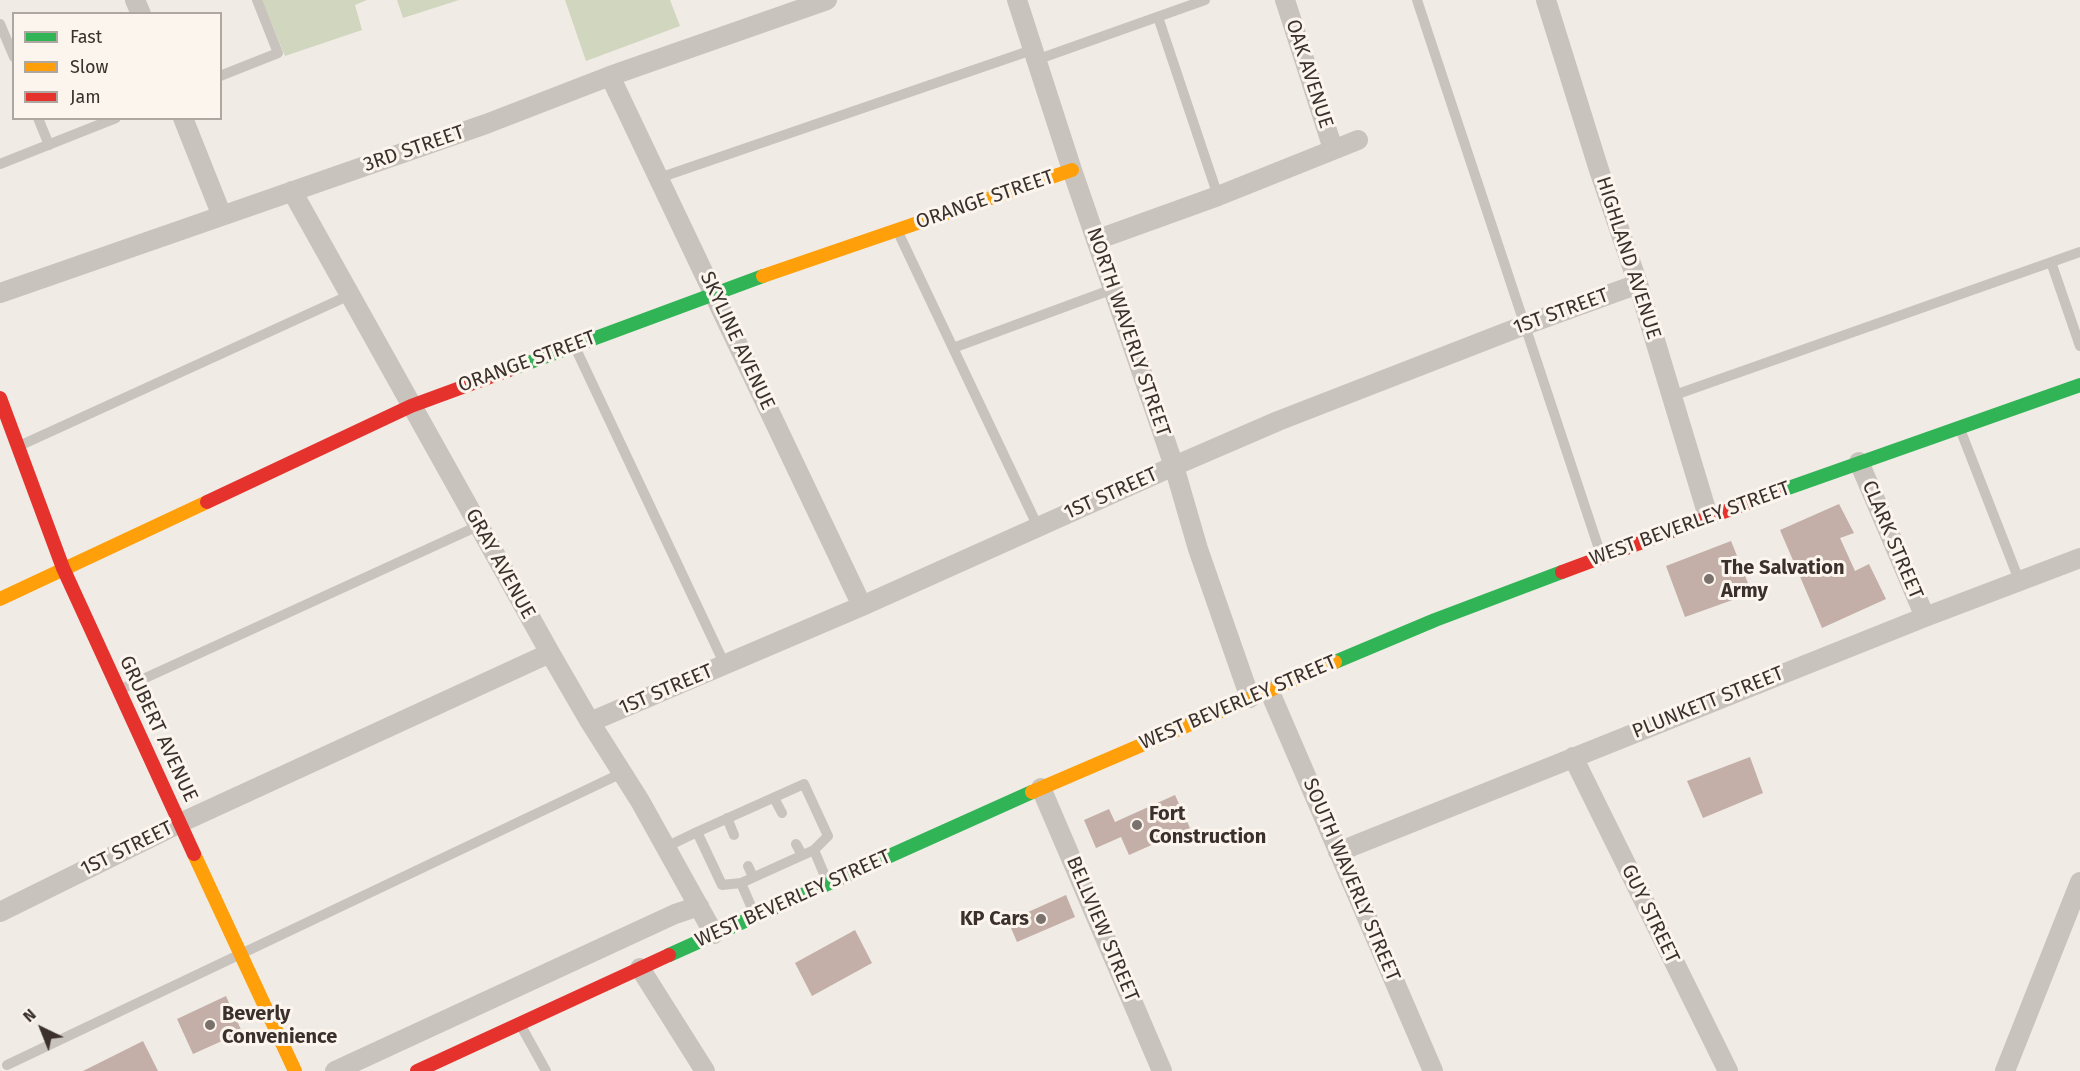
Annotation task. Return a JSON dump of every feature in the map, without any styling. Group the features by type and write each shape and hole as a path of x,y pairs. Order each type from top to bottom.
{"street":[{"name":"3RD STREET","path":"0,293 486,124 610,76 827,0"},
{"name":"NORTH WAVERLY STREET","path":"1017,0 1072,170 1174,466 1198,549 1250,698"},
{"name":"OAK AVENUE","path":"1285,0 1333,149"},
{"name":"HIGHLAND AVENUE","path":"1546,0 1599,170 1638,284 1708,516"},
{"name":"SKYLINE AVENUE","path":"610,76 862,606"},
{"path":"184,120 222,216"},
{"path":"1096,240 1218,196 1358,140"},
{"name":"ORANGE STREET","path":"0,599 411,406 714,293 1072,170"},
{"name":"GRAY AVENUE","path":"292,191 550,653 666,847 714,934"},
{"name":"1ST STREET","path":"590,722 862,606 1278,421 1525,325 1638,284"},
{"name":"WEST BEVERLEY STREET","path":"417,1071 714,934 1041,788 1435,620 1708,516 2080,385"},
{"name":"GRUBERT AVENUE","path":"0,398 63,568 295,1071"},
{"name":"CLARK STREET","path":"1859,462 1924,617"},
{"name":"PLUNKETT STREET","path":"1338,852 1924,617 2080,558"},
{"name":"1ST STREET","path":"0,912 180,823 550,653"},
{"name":"SOUTH WAVERLY STREET","path":"1269,690 1433,1071"},
{"name":"GUY STREET","path":"1573,757 1728,1071"},
{"name":"BELLVIEW STREET","path":"1041,788 1162,1071"},
{"path":"2010,1070 2080,882"},
{"name":"WEST BEVERLEY STREET","path":"334,1071 664,919 699,906"},
{"path":"640,968 705,1071"}],"lane":[{"path":"222,75 278,53 257,0"},
{"path":"659,178 1205,0"},
{"path":"1417,0 1602,556"},
{"path":"1158,17 1218,196"},
{"path":"0,24 12,52"},
{"path":"39,120 49,145"},
{"path":"0,164 111,120"},
{"path":"896,230 1038,527"},
{"path":"1672,396 2080,252"},
{"path":"2051,262 2080,346"},
{"path":"953,348 1113,289"},
{"path":"18,446 350,295"},
{"path":"573,345 725,665"},
{"path":"1959,426 2019,580"},
{"path":"119,690 478,526"},
{"path":"7,1065 622,773"},
{"path":"666,847 697,832 804,784 828,836 814,850 741,883 722,885 697,832"},
{"path":"774,798 782,813"},
{"path":"727,819 734,835"},
{"path":"796,844 802,855"},
{"path":"814,850 829,883"},
{"path":"748,866 753,877"},
{"path":"741,883 755,916"},
{"path":"520,1024 546,1071"}],"green space":[{"path":"262,0 367,0 355,5 362,30 285,56"},
{"path":"397,0 459,0 403,18"},
{"path":"565,0 670,0 680,26 586,61"}],"building":[{"path":"1839,504 1854,533 1840,538 1855,571 1869,564 1886,599 1822,628 1780,530"},
{"name":"The Salvation Army","path":"1731,541 1752,593 1685,617 1666,566"},
{"path":"1750,757 1763,793 1703,818 1687,781"},
{"name":"Fort Construction","path":"1175,795 1190,828 1129,855 1121,837 1096,848 1084,820 1109,809 1115,822"},
{"name":"KP Cars","path":"1066,895 1075,917 1017,942 1008,921"},
{"path":"855,930 872,963 812,996 795,963"},
{"name":"Beverly Convenience","path":"226,996 242,1032 193,1054 177,1019"},
{"path":"143,1041 158,1071 83,1071"}],"traffic: fast":[{"path":"509,370 763,276"},
{"path":"1777,492 2080,385"},
{"path":"1335,662 1435,620 1562,572"},
{"path":"669,955 1032,792"}],"traffic: slow":[{"path":"763,276 1072,170"},
{"path":"0,599 207,502"},
{"path":"1032,792 1335,662"},
{"path":"194,854 295,1071"}],"traffic: jam":[{"path":"207,502 411,406 509,370"},
{"path":"0,398 63,568 194,854"},
{"path":"1562,572 1777,492"},
{"path":"417,1071 669,955"}],"place":[{"name":"The Salvation Army","path":"1709,579"},
{"name":"Fort Construction","path":"1137,825"},
{"name":"KP Cars","path":"1041,919"},
{"name":"Beverly Convenience","path":"210,1025"}]}
